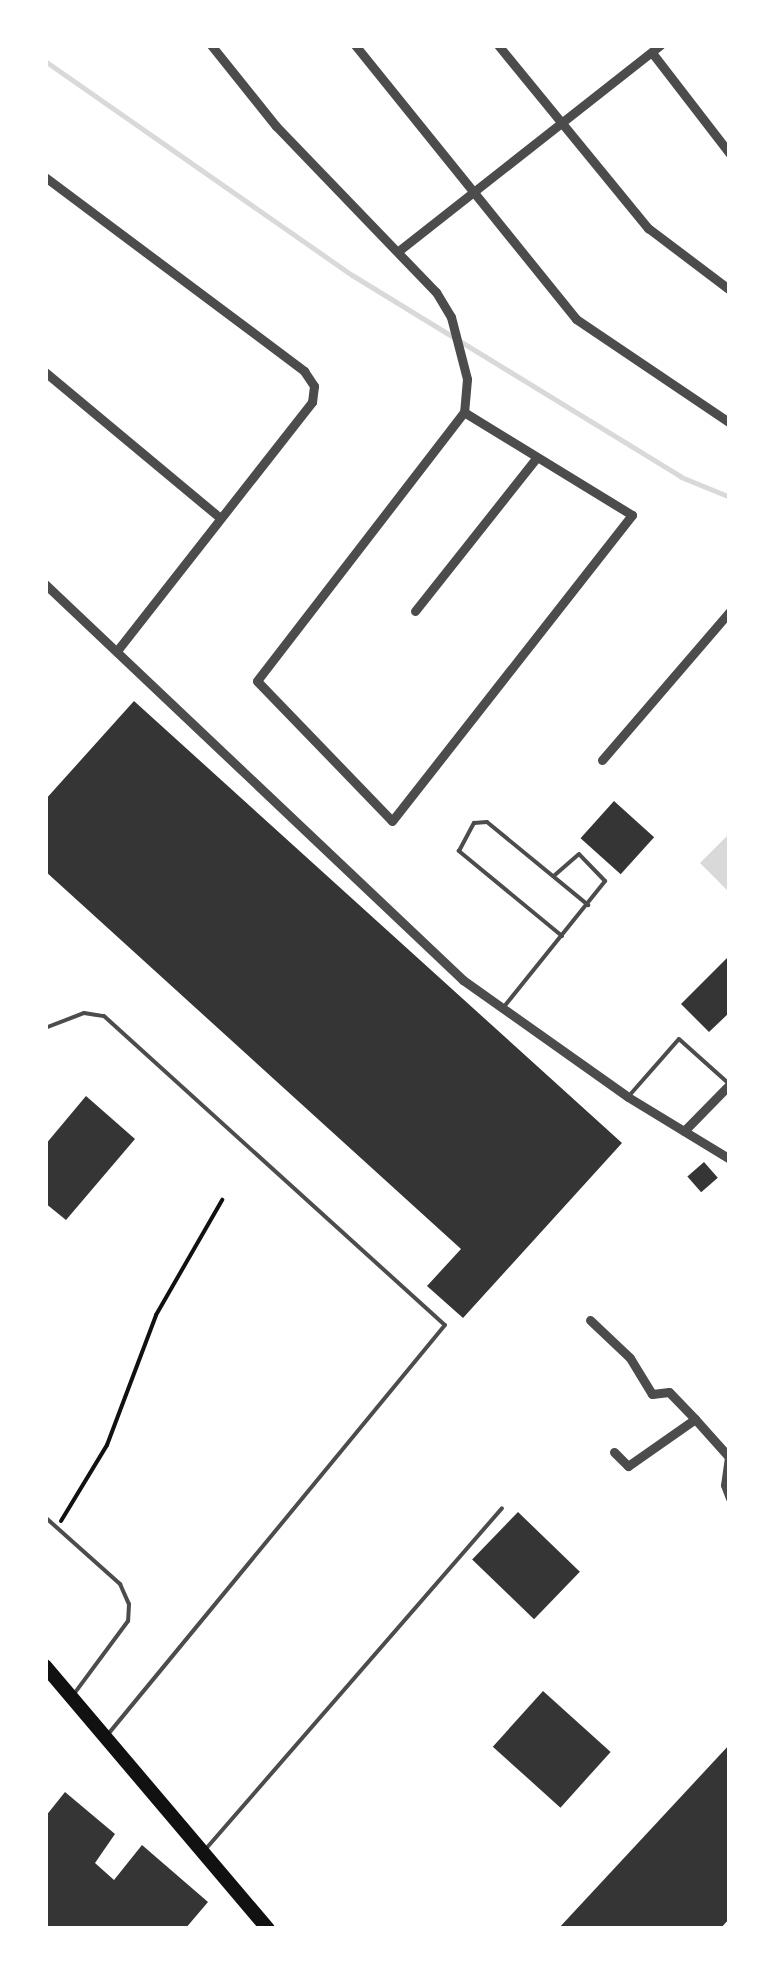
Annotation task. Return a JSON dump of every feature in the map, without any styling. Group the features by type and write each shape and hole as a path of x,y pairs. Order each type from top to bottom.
{"highway":[{"path":"45,1666 74,1694 268,1929"}],"street":[{"path":"211,45 298,151 400,249 451,317 467,379 464,412 257,681 392,820 632,515 464,412"},
{"path":"355,45 576,319 730,423"},
{"path":"498,45 648,228 730,290"},
{"path":"400,249 656,48 730,154"},
{"path":"45,177 304,371 314,386 312,402 117,651"},
{"path":"45,372 219,517"},
{"path":"415,611 537,457"},
{"path":"45,584 463,980 628,1097 730,1158"},
{"path":"602,760 730,611"},
{"path":"684,1132 730,1084"},
{"path":"590,1320 630,1358 652,1394 668,1392 729,1456 724,1485 730,1498"},
{"path":"614,1452 628,1466 695,1420"}],"lane":[{"path":"562,936 462,855 459,843 482,820 588,905"},
{"path":"503,1008 604,885 602,872 574,854 553,876"},
{"path":"45,1028 84,1012 104,1016 444,1325 107,1735"},
{"path":"628,1097 679,1039 730,1084"},
{"path":"204,1850 502,1508"},
{"path":"45,1517 120,1584 129,1604 128,1621 74,1694"}],"path":[{"path":"57,1528 108,1445 156,1315 222,1200"}],"shaded area":[{"path":"730,833 730,893 700,863"}],"building":[{"path":"134,701 622,1143 463,1318 427,1286 461,1249 45,871 45,800"},
{"path":"614,801 654,837 621,874 581,838"},
{"path":"730,955 730,1012 709,1032 681,1004"},
{"path":"86,1096 135,1139 66,1220 45,1203 45,1145"},
{"path":"704,1162 718,1178 701,1192 687,1176"},
{"path":"518,1512 580,1572 534,1619 472,1559"},
{"path":"543,1691 611,1752 560,1808 493,1747"},
{"path":"730,1744 730,1918 720,1929 558,1929"},
{"path":"65,1792 115,1834 95,1863 114,1880 142,1845 208,1902 185,1929 45,1929 45,1817"}],"waterway":[{"path":"45,61 352,275 681,477 730,497"}]}
